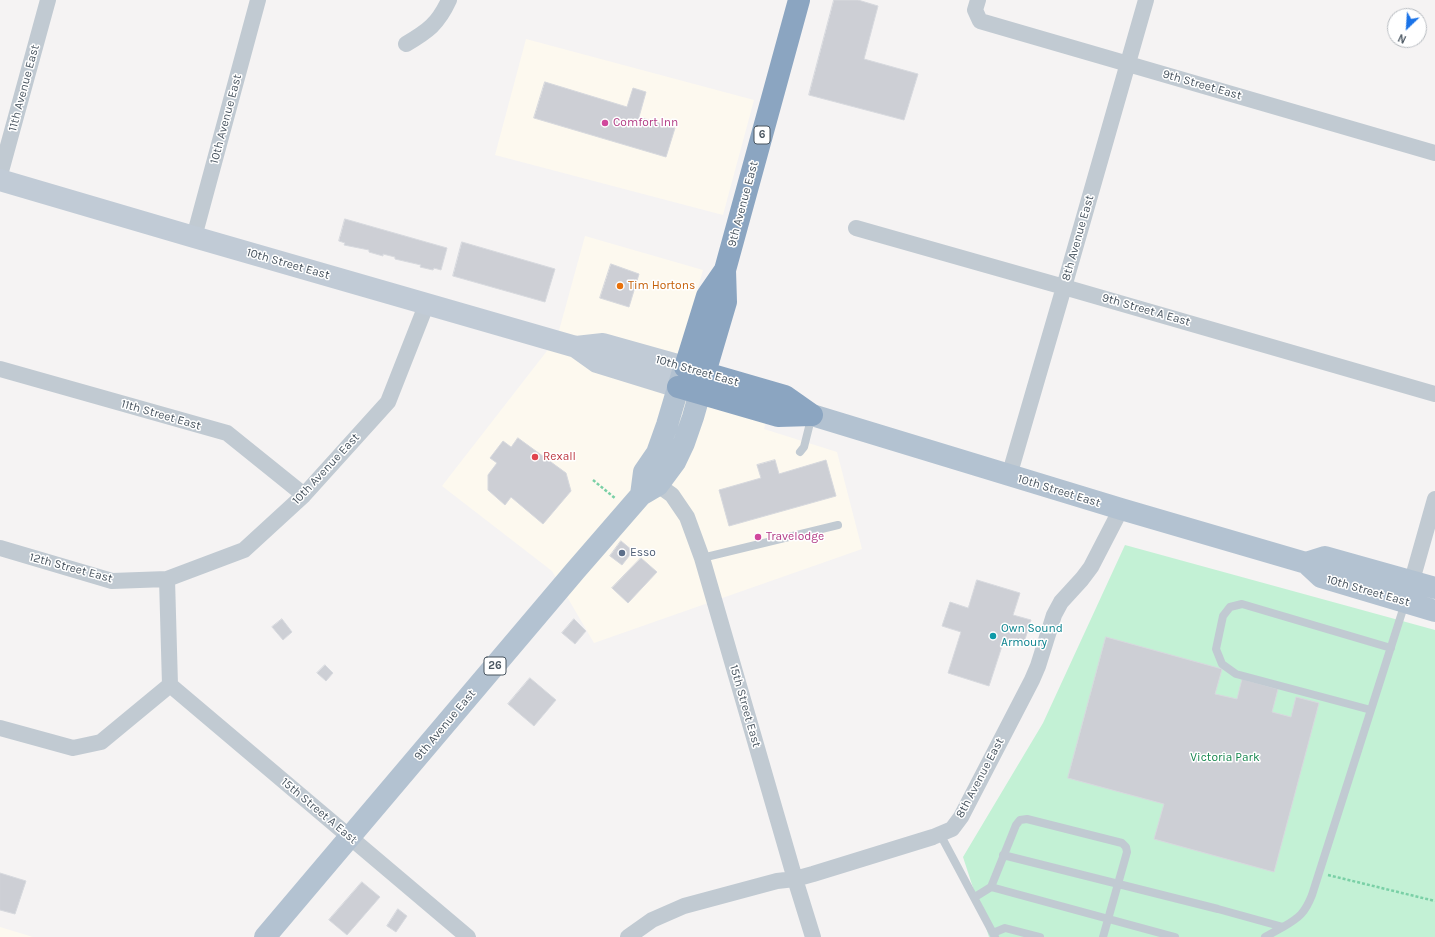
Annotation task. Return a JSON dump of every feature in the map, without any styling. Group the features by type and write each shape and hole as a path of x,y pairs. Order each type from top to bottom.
{"highway":[{"name":"9th Avenue East","path":"702,383 726,302 725,270 799,0"},
{"name":"9th Avenue East","path":"682,377 707,296 725,270"},
{"name":"10th Street East","path":"682,377 702,383 785,396 812,415"}],"main road":[{"name":"9th Avenue East","path":"642,496 644,472 657,453 682,377"},
{"name":"9th Avenue East","path":"265,937 574,571 674,462 684,443 702,383"},
{"name":"10th Street East","path":"812,415 1121,510 1306,563 1325,557 1408,592 1435,610"},
{"name":"10th Street East","path":"1408,592 1435,588"}],"street":[{"name":"11th Avenue East","path":"0,175 48,0"},
{"name":"10th Avenue East","path":"194,238 258,0"},
{"path":"406,44 432,27 449,0"},
{"name":"8th Avenue East","path":"1009,476 1146,0"},
{"name":"9th Street East","path":"977,5 980,21 1435,153"},
{"name":"10th Street East","path":"0,180 194,238 427,303 576,347 603,344 682,377"},
{"name":"9th Street A East","path":"856,228 1435,394"},
{"name":"10th Avenue East","path":"167,579 244,550 304,496 388,402 427,303"},
{"name":"11th Street East","path":"0,369 227,433 304,496"},
{"name":"15th Street East","path":"642,496 672,495 687,517 702,558 813,937"},
{"path":"1408,592 1435,498"},
{"name":"8th Avenue East","path":"628,937 652,920 684,906 777,881 795,879 952,829 961,817 1032,680 1054,615 1061,602 1082,580 1091,567 1121,510"},
{"name":"12th Street East","path":"0,548 112,582 167,579"},
{"path":"0,728 73,748 101,742 170,685 167,579"},
{"name":"15th Street A East","path":"170,685 468,937"}],"lane":[{"path":"800,452 804,448 812,415"},
{"path":"702,558 838,525"},
{"path":"1265,937 1297,919 1307,908 1408,592"},
{"path":"1371,710 1236,674 1222,664 1216,649 1223,616 1230,607 1242,604 1390,648"},
{"path":"975,897 991,887 1003,854 1016,824 1020,820 1027,820 1122,843 1126,847 1127,852 1103,937"},
{"path":"940,834 994,935 1005,928 1040,937"},
{"path":"1003,854 1283,927"},
{"path":"991,887 1176,937"}],"path":[{"path":"594,480 642,496"},
{"path":"1319,873 1435,901"}],"shaded area":[{"path":"526,39 754,100 723,215 495,155"},
{"path":"585,236 703,270 675,371 772,398 764,429 837,452 862,549 594,643 552,571 442,486 557,338"},
{"path":"0,927 33,937 0,937"}],"green space":[{"name":"Victoria Park","path":"1125,545 1435,630 1435,937 989,937 963,857 1043,723"}],"building":[{"path":"834,0 858,0 878,6 864,59 918,74 904,120 809,95"},
{"name":"Comfort Inn","path":"545,82 627,107 633,88 646,92 639,117 675,128 666,157 534,118"},
{"path":"345,219 447,248 441,270 420,267 421,265 395,259 395,257 383,254 383,256 369,252 369,250 344,245 345,243 339,241"},
{"path":"462,242 555,269 545,302 453,276"},
{"name":"Tim Hortons","path":"611,264 639,274 629,307 600,298"},
{"path":"518,438 566,473 571,491 543,524 511,497 505,505 488,490 488,475 497,463 490,458 503,441 511,447"},
{"path":"775,460 779,474 826,460 836,496 729,526 719,490 761,478 757,465"},
{"name":"Esso","path":"621,541 633,551 622,565 610,556"},
{"path":"641,558 657,572 628,603 612,588"},
{"name":"Own Sound Armoury","path":"977,580 1020,593 1013,615 1031,620 1023,646 1004,640 989,686 948,673 961,632 942,626 950,602 968,608"},
{"path":"282,619 292,632 283,640 272,627"},
{"path":"574,619 586,631 575,644 562,633"},
{"path":"1106,637 1222,669 1215,694 1237,699 1242,679 1278,689 1272,712 1291,717 1296,697 1319,703 1274,872 1154,839 1164,804 1068,778"},
{"path":"325,665 333,673 326,681 317,673"},
{"path":"530,678 556,700 534,726 508,704"},
{"path":"0,873 26,881 15,914 0,910"},
{"path":"362,882 380,897 347,935 329,920"},
{"path":"398,909 407,916 396,932 387,926"}],"place":[{"name":"Comfort Inn","path":"605,123"},
{"name":"Tim Hortons","path":"620,286"},
{"name":"Rexall","path":"535,457"},
{"name":"Travelodge","path":"758,537"},
{"name":"Esso","path":"622,553"},
{"name":"Own Sound Armoury","path":"993,636"}]}
